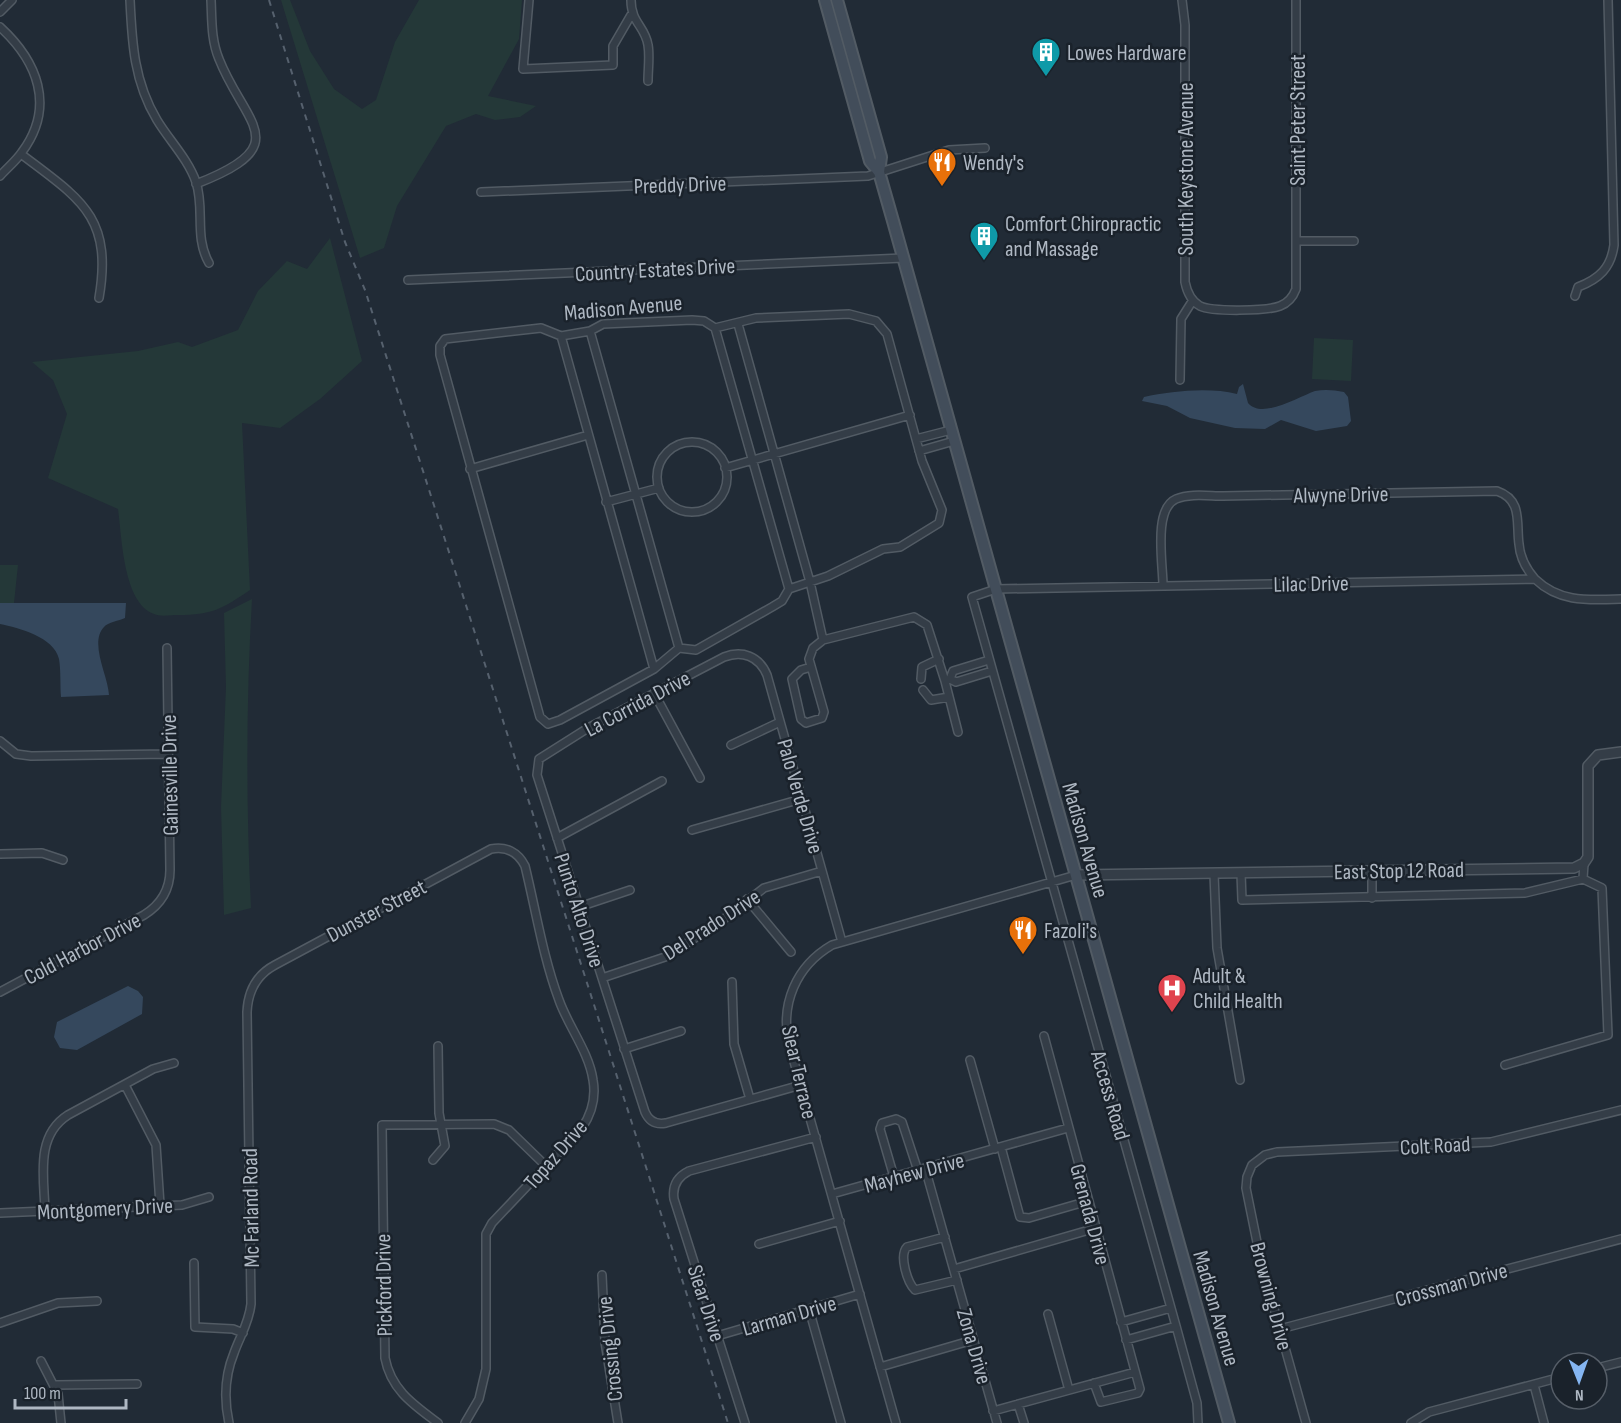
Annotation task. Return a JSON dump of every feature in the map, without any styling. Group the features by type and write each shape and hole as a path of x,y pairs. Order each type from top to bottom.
{"main road":[{"name":"Madison Avenue","path":"825,0 870,161 879,172"},
{"name":"Madison Avenue","path":"837,0 881,157 879,172 1229,1423"}],"street":[{"path":"0,12 12,0"},
{"path":"130,0 133,54 143,92 196,184 200,240 209,263"},
{"path":"196,184 242,161 251,151 256,138 254,122 216,52 212,0"},
{"path":"529,0 523,69 612,65 613,46 631,15 631,0"},
{"name":"South Keystone Avenue","path":"1182,0 1185,25 1185,282 1193,300"},
{"name":"Saint Peter Street","path":"1193,300 1202,307 1216,309 1276,307 1290,299 1297,283 1296,0"},
{"path":"1575,296 1578,287 1599,276 1611,261 1614,245 1617,218 1608,0"},
{"path":"631,15 640,26 648,45 648,81"},
{"path":"0,27 19,45 30,62 39,88 39,106 34,129 21,153 0,176"},
{"name":"Preddy Drive","path":"481,192 868,176 949,150 985,148"},
{"path":"21,153 72,193 93,220 104,256 99,298"},
{"path":"1297,241 1354,241"},
{"name":"Country Estates Drive","path":"408,280 903,258"},
{"path":"1180,380 1181,319 1193,300"},
{"name":"Madison Avenue","path":"470,469 440,355 445,339 456,336 541,328 561,336 590,331 603,324 692,320 704,321 715,328 756,318 849,314 876,321 887,334 910,416"},
{"path":"738,324 810,582 823,639"},
{"path":"715,328 789,590"},
{"path":"590,331 679,648"},
{"path":"561,336 654,669"},
{"path":"588,435 470,469 540,717 549,723 560,720 654,669 679,648 696,650 782,601 789,590 828,576 878,551 900,547 937,526 943,516 919,451 910,416 725,468"},
{"path":"916,439 953,435"},
{"path":"919,451 953,435"},
{"path":"696,443 709,447 719,456 725,468 726,480 723,492 713,505 702,511 689,512 677,509 664,498 658,488 657,474 661,461 670,450 682,444 696,443"},
{"path":"606,502 658,488"},
{"name":"Alwyne Drive","path":"1163,586 1161,522 1165,508 1178,498 1214,496 1497,491 1509,497 1515,506 1520,550 1535,579"},
{"path":"1535,579 1548,590 1567,598 1621,599"},
{"name":"Lilac Drive","path":"996,589 1535,579"},
{"name":"Access Road","path":"996,589 972,597 1176,1326 1197,1403 1198,1423"},
{"path":"811,667 801,670 792,679 801,720 806,723 822,718 824,712 809,659 813,648 823,639 914,617 927,624 948,680 949,697 958,732"},
{"name":"Gainesville Drive","path":"161,900 170,875 167,648"},
{"name":"La Corrida Drive","path":"537,771 542,756 654,693 726,656 737,653 750,656"},
{"name":"Palo Verde Drive","path":"750,656 765,670 842,942"},
{"path":"921,679 922,667 939,659"},
{"path":"948,680 953,671 989,660"},
{"path":"948,680 956,682 992,671"},
{"path":"923,690 931,700 949,697"},
{"path":"654,693 700,778"},
{"path":"731,745 780,722"},
{"path":"0,741 16,754 31,756 168,754"},
{"path":"1583,879 1584,863 1588,857 1587,769 1598,755 1621,752"},
{"name":"Punto Alto Drive","path":"537,771 645,1112 652,1122 666,1123 750,1099"},
{"path":"557,838 662,781"},
{"path":"692,830 801,799"},
{"name":"Dunster Street","path":"251,989 269,968 386,904 491,849 510,850"},
{"name":"Topaz Drive","path":"465,1423 481,1393 486,1369 486,1234 492,1223 584,1125 592,1106 594,1082 553,983 525,866 520,857 510,850"},
{"path":"0,854 42,853 63,860"},
{"name":"East Stop 12 Road","path":"1076,875 1574,868 1584,863"},
{"path":"1372,870 1372,898"},
{"name":"Del Prado Drive","path":"602,978 665,957 720,922 747,899 768,886 822,871"},
{"path":"1241,873 1242,900 1525,893 1583,879 1602,888 1608,1035 1505,1065"},
{"path":"1214,874 1217,948 1240,1080"},
{"name":"Siear Terrace","path":"896,1423 787,1034 788,1002 804,968 822,951 842,942 1076,875"},
{"path":"579,907 630,890"},
{"path":"747,899 791,952"},
{"name":"Cold Harbor Drive","path":"0,992 144,915 161,900"},
{"path":"732,982 734,1044 750,1099 801,1085"},
{"name":"Mc Farland Road","path":"229,1423 226,1397 228,1374 251,1304 247,1012 251,989"},
{"path":"624,1049 681,1031"},
{"name":"Grenada Drive","path":"1044,1036 1139,1391 1101,1402 1094,1383"},
{"path":"433,1160 445,1147 438,1046"},
{"name":"Mayhew Drive","path":"970,1060 998,1148"},
{"path":"45,1211 43,1158 50,1134 64,1118 153,1069 174,1063"},
{"path":"125,1085 156,1145 160,1205"},
{"name":"Colt Road","path":"1250,1167 1265,1155 1277,1152 1503,1141 1621,1110"},
{"name":"Zona Drive","path":"894,1177 880,1129 882,1123 896,1119 902,1122 922,1169 945,1237 997,1423"},
{"path":"442,1125 494,1124 504,1127 546,1166"},
{"name":"Pickford Drive","path":"438,1423 403,1396 391,1378 385,1358 382,1125 442,1125"},
{"name":"Mayhew Drive","path":"832,1194 1068,1128"},
{"name":"Siear Drive","path":"745,1423 674,1199 676,1182 689,1171 816,1137"},
{"path":"998,1148 1020,1217 1029,1218 1088,1201"},
{"name":"Browning Drive","path":"1250,1167 1246,1190 1261,1262 1306,1423"},
{"name":"Montgomery Drive","path":"0,1213 190,1203 209,1197"},
{"path":"759,1244 840,1221"},
{"path":"954,1269 1096,1228"},
{"name":"Zona Drive","path":"945,1237 907,1247 903,1256 911,1285 915,1290 957,1280"},
{"name":"Crossman Drive","path":"1280,1329 1621,1239"},
{"path":"194,1263 195,1327 233,1329 243,1333"},
{"name":"Crossing Drive","path":"602,1275 605,1342 618,1423"},
{"name":"Larman Drive","path":"717,1336 860,1294"},
{"path":"0,1323 58,1303 97,1301"},
{"path":"1121,1322 1171,1308"},
{"path":"809,1309 841,1423"},
{"path":"1048,1314 1069,1390"},
{"path":"1126,1340 1176,1326"},
{"path":"880,1367 973,1340"},
{"path":"40,1361 55,1384 61,1407 62,1423"},
{"path":"993,1411 1135,1372"},
{"path":"1411,1423 1429,1412 1549,1380"},
{"path":"55,1384 137,1384"},
{"path":"1534,1384 1544,1423"},
{"path":"1018,1404 1024,1423"}],"green space":[{"path":"281,0 290,0 310,51 334,89 362,109 376,100 395,42 419,0 522,0 519,39 488,96 536,106 520,117 495,120 476,114 446,126 397,206 384,248 360,258"},
{"path":"330,238 362,361 320,399 280,428 242,423 250,590 232,602 208,612 166,616 154,614 136,597 130,583 123,552 118,509 48,478 67,414 53,380 32,362 138,351 178,342 192,347 238,330 258,291 287,261 307,269"},
{"path":"1314,338 1353,340 1351,381 1312,379"},
{"path":"0,565 18,565 14,603 0,603"},
{"path":"252,599 247,754 251,908 224,915 221,807 226,687 224,613"}],"water":[{"path":"1243,384 1248,403 1254,408 1262,409 1281,405 1315,391 1344,392 1348,397 1351,421 1347,426 1316,431 1281,420 1265,429 1235,428 1190,418 1167,406 1142,401 1144,397 1190,391 1237,394 1239,387"},
{"path":"0,603 126,603 125,618 106,625 98,642 109,695 61,697 60,664 56,651 35,635 0,624"},
{"path":"128,986 138,991 143,997 142,1014 77,1050 60,1048 54,1037 57,1022"}],"railway":[{"path":"269,0 345,242 365,290 728,1423"}],"place":[{"name":"Lowes Hardware","path":"1046,78"},
{"name":"Wendy's","path":"942,188"},
{"name":"Comfort Chiropractic and Massage","path":"984,262"},
{"name":"Fazoli's","path":"1023,956"},
{"name":"Adult & Child Health","path":"1172,1014"}]}
